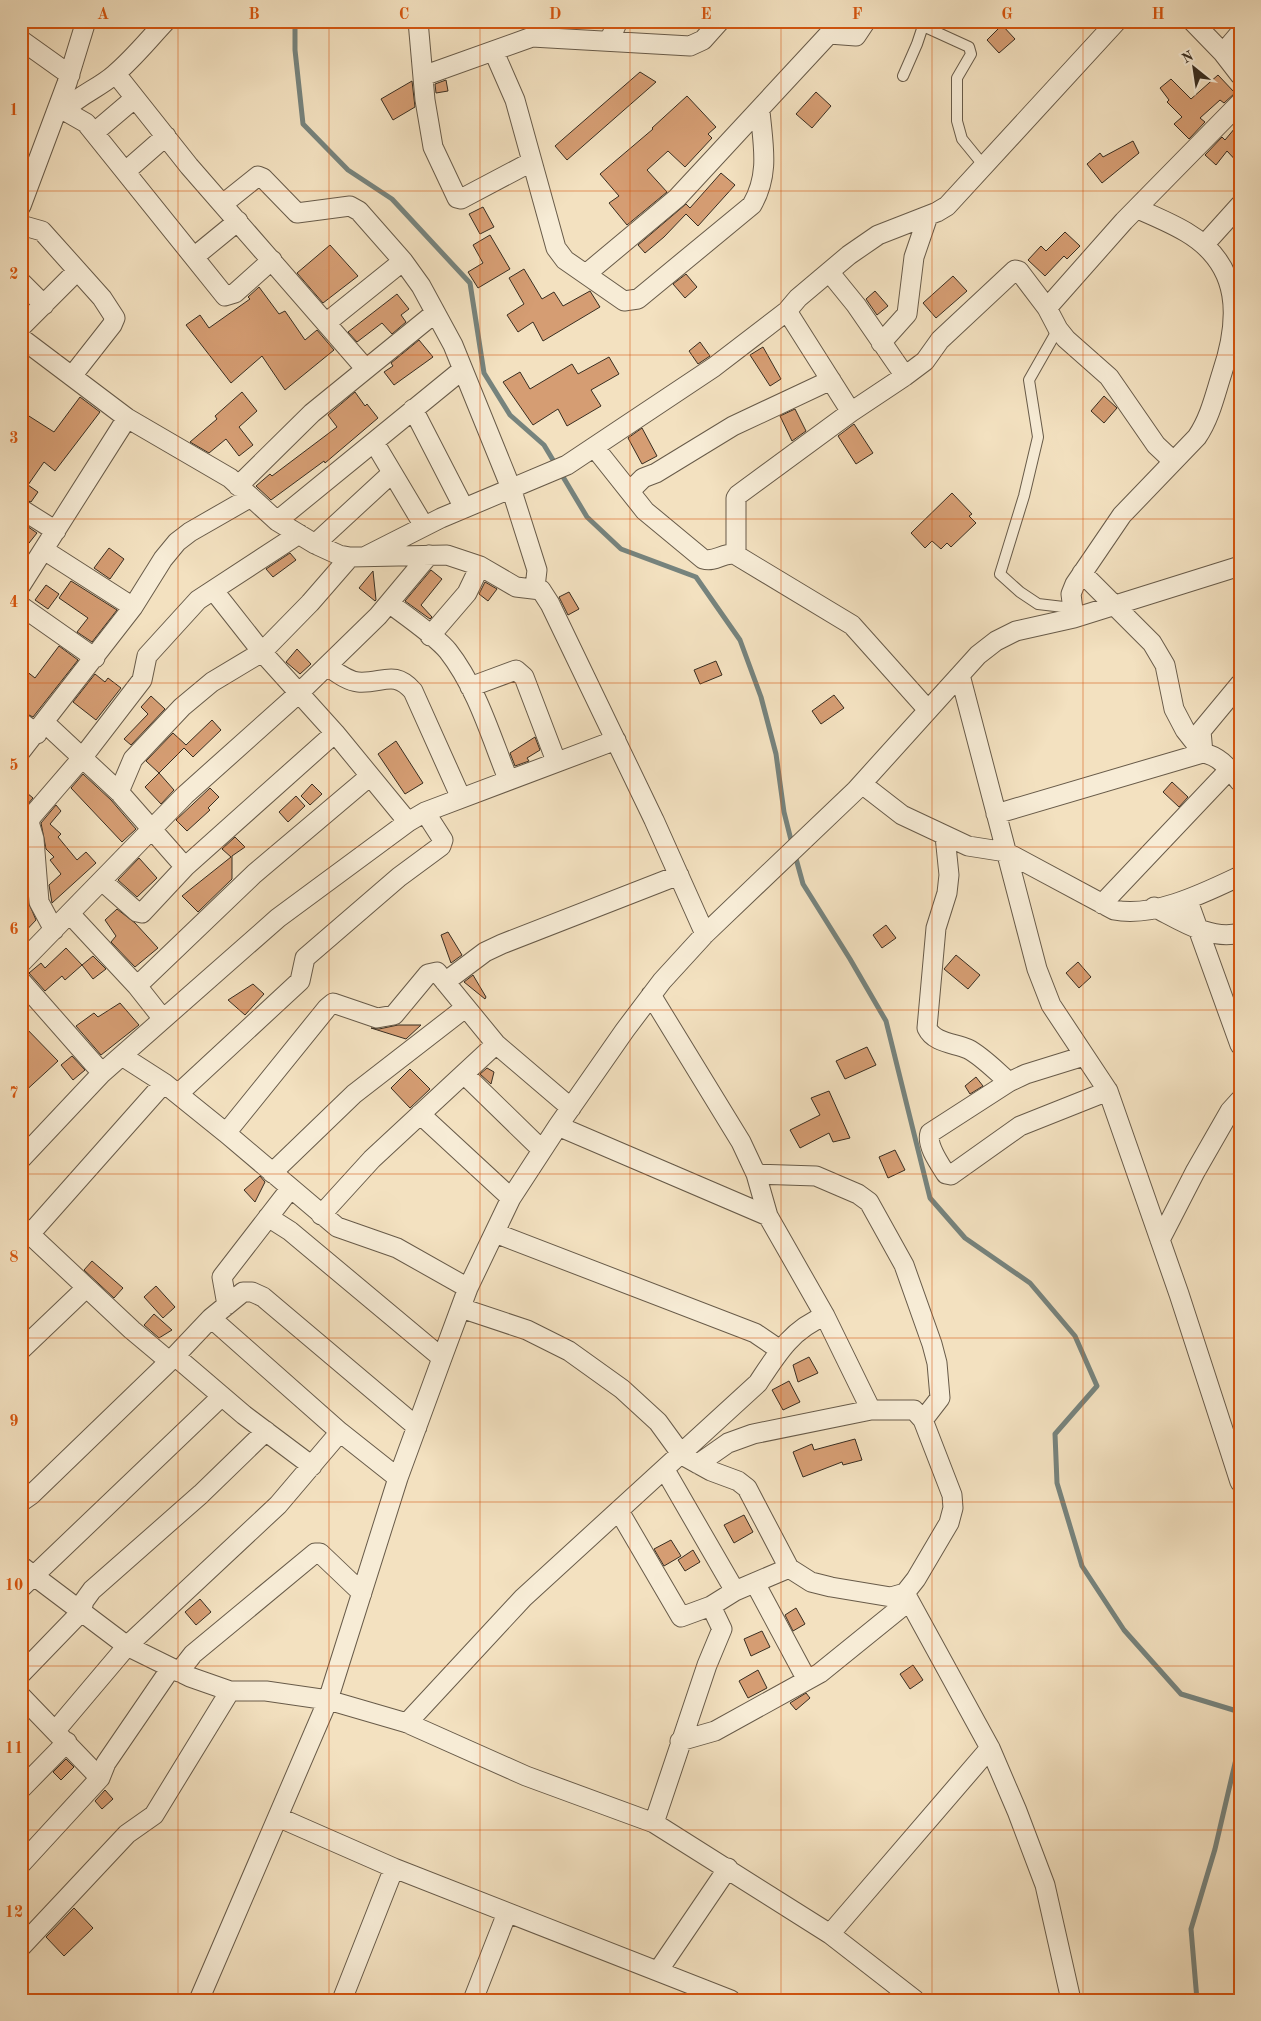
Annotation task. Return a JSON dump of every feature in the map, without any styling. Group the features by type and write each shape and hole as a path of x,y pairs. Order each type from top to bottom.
{"street":[{"path":"62,109 79,96 98,88 116,74 166,21"},
{"path":"418,21 423,76 433,147 457,198 461,199 531,162"},
{"path":"609,41 618,21"},
{"path":"423,76 532,37 690,46 702,40 720,21"},
{"path":"586,274 677,198 760,111 829,34 856,36 866,21"},
{"path":"119,792 133,759 182,707 212,682 262,652 357,557 464,508 568,465 714,367 787,311 798,298 830,273 849,255 878,235 928,216 947,206 1117,21"},
{"path":"1192,21 1223,53 1240,76"},
{"path":"21,206 25,181 62,109 85,22"},
{"path":"1223,53 1240,33"},
{"path":"23,45 70,75"},
{"path":"494,52 515,100 556,248 565,260 624,300 638,299 752,205 760,192 765,172 760,111"},
{"path":"116,74 223,204 365,368"},
{"path":"94,132 136,98"},
{"path":"1047,308 1138,209 1240,103"},
{"path":"62,109 82,119 94,132 225,296 229,296 272,260"},
{"path":"126,171 166,136"},
{"path":"223,204 258,176 263,178 296,212 350,206 360,211 403,261 421,286 453,346 511,488 537,570 535,588"},
{"path":"1204,245 1240,205"},
{"path":"1073,613 1071,594 1082,573 1118,520 1197,437 1206,424 1232,344 1234,324 1232,287 1227,276 1204,245 1186,232 1138,209"},
{"path":"881,343 907,314 914,257 928,216"},
{"path":"194,257 238,221"},
{"path":"21,225 42,231 102,298 115,318 112,325 72,376"},
{"path":"326,322 403,261"},
{"path":"736,555 736,498 738,494 925,361 940,340 1015,270 1019,271 1047,308 1066,340 1109,377 1156,445 1173,462"},
{"path":"21,327 77,271"},
{"path":"830,273 856,305 905,376"},
{"path":"21,282 44,305"},
{"path":"787,311 851,412"},
{"path":"21,752 133,608 163,559 177,542 245,491 295,428 365,368 435,313"},
{"path":"21,338 127,418 218,470 278,521 316,544 339,555 357,557 447,556 480,566 516,587 541,590 548,599 616,740 705,934"},
{"path":"278,521 462,370"},
{"path":"630,491 643,478 656,473 733,426 831,380"},
{"path":"413,409 464,508"},
{"path":"21,585 127,418"},
{"path":"374,442 424,526"},
{"path":"595,448 645,511 703,559 709,561 730,553 736,555 852,625 928,710"},
{"path":"316,544 392,473"},
{"path":"21,509 56,531"},
{"path":"54,930 39,902 34,839 28,822 82,758 142,680 147,656 198,600 299,534"},
{"path":"44,550 133,608"},
{"path":"21,963 185,795 327,666 389,603 429,555"},
{"path":"430,636 467,593 480,566"},
{"path":"199,2000 280,1818 328,1700 398,1478 468,1288 511,1198 558,1126 651,995 705,934 862,784 978,655 996,641 1016,631 1073,613 1114,605 1240,566"},
{"path":"1082,573 1152,643 1165,665 1174,709 1185,730 1202,753 1220,760 1234,776 1102,904"},
{"path":"214,590 262,652 335,733 408,822"},
{"path":"389,603 447,650 470,687 508,779"},
{"path":"21,606 95,658"},
{"path":"327,666 348,680 359,682 396,678 405,682 413,691 461,798"},
{"path":"470,687 516,670 520,673 524,677 556,761"},
{"path":"960,675 1037,969 1051,1005 1108,1091 1235,1452 1240,1482"},
{"path":"1202,753 1201,731 1240,684"},
{"path":"21,722 41,728 82,758 119,792 186,867"},
{"path":"102,881 140,914 186,867 335,733"},
{"path":"21,1159 102,1073 278,918 408,822 425,812 508,779 616,740"},
{"path":"996,814 1202,753"},
{"path":"137,986 254,874 370,776"},
{"path":"862,784 902,815 968,846 1006,852 1114,910 1126,912 1188,901 1240,876"},
{"path":"312,1466 172,1359 86,1288 25,1230 171,1089 300,981 305,958 399,877 441,846 443,840 425,812"},
{"path":"945,836 949,875 936,928 926,1028 929,1034 969,1050 1009,1082"},
{"path":"445,982 485,952 502,944 679,875"},
{"path":"1188,901 1240,1045"},
{"path":"1154,907 1199,930 1232,935 1240,933"},
{"path":"70,914 137,986 164,1019"},
{"path":"226,1133 333,1003 341,1004 377,1018 394,1016 428,974 437,972 496,1044 571,1108"},
{"path":"21,982 102,1073"},
{"path":"651,995 741,1142 756,1174 768,1216 825,1316 870,1410"},
{"path":"272,1173 354,1094 465,1008"},
{"path":"321,1215 372,1159 496,1044"},
{"path":"122,1056 171,1089 337,1227 397,1248 468,1288"},
{"path":"1084,1056 1026,1074 1009,1082 930,1133 928,1137 946,1174 951,1175 1020,1126 1108,1091"},
{"path":"464,1074 542,1150"},
{"path":"1160,1240 1195,1172 1230,1111 1240,1100"},
{"path":"420,1114 511,1198"},
{"path":"558,1126 768,1216"},
{"path":"756,1174 816,1176 858,1194 868,1202 904,1265 934,1353 940,1398 923,1420"},
{"path":"227,1305 222,1277 290,1188"},
{"path":"268,1217 290,1231 442,1358"},
{"path":"495,1233 755,1333 780,1350"},
{"path":"21,1350 86,1288"},
{"path":"21,1502 31,1495 172,1359 211,1318 243,1292 252,1292 263,1297 417,1427"},
{"path":"461,1308 527,1330 569,1351 622,1388 658,1422 690,1459 711,1471 738,1481 747,1488 789,1568 810,1582 891,1597 907,1597"},
{"path":"690,1459 758,1383 780,1350 796,1332 810,1322 825,1316"},
{"path":"211,1318 340,1432 398,1478"},
{"path":"222,1396 25,1577 81,1612 126,1646 175,1670 230,1691 266,1691 328,1700 407,1724 526,1776 654,1822 830,1934 915,2000"},
{"path":"407,1724 523,1598 665,1470 740,1437 870,1410 914,1410 923,1420 952,1494 953,1508 949,1524 907,1597 828,1667 715,1731 680,1741"},
{"path":"21,1674 81,1612 84,1602 92,1590 201,1494 266,1431"},
{"path":"21,1789 62,1736 126,1646 230,1552 278,1504 340,1432"},
{"path":"665,1470 735,1591"},
{"path":"619,1511 678,1614 685,1617 711,1606 735,1591 789,1568"},
{"path":"21,1864 100,1778 106,1763 175,1670 315,1553 320,1553 362,1593"},
{"path":"755,1583 807,1680"},
{"path":"907,1597 990,1748 1045,1885 1071,2000"},
{"path":"654,1822 680,1741 722,1629 711,1606"},
{"path":"21,1947 127,1834 154,1815 230,1691"},
{"path":"21,1696 62,1736 100,1778"},
{"path":"830,1934 990,1748"},
{"path":"280,1818 394,1868 731,2000"},
{"path":"342,2000 394,1868"},
{"path":"658,1971 728,1868"},
{"path":"473,2000 507,1913"}],"lane":[{"path":"902,76 917,44 921,24 969,47 971,54 957,78 957,121 962,139 984,166"},
{"path":"1058,329 1029,380 1038,437 1024,496 1000,574 1020,592 1038,604 1073,613"}],"building":[{"path":"1002,25 1015,39 999,53 987,40"},
{"path":"640,72 656,82 567,160 555,146"},
{"path":"1218,75 1235,93 1224,103 1220,100 1200,118 1205,122 1189,139 1174,124 1182,117 1167,102 1169,100 1160,88 1171,79 1191,99"},
{"path":"446,80 448,91 436,93 435,84"},
{"path":"412,81 415,107 393,120 381,99"},
{"path":"816,92 831,106 812,128 796,114"},
{"path":"687,96 716,127 708,134 712,138 685,167 668,151 647,170 667,192 627,225 609,203 619,196 600,174 653,129"},
{"path":"1240,122 1240,165 1227,151 1216,165 1205,155 1222,137 1225,140"},
{"path":"1133,141 1139,153 1102,183 1087,164 1100,153 1103,157"},
{"path":"721,173 735,185 698,226 686,214 664,237 645,253 638,245 686,204 690,208"},
{"path":"483,207 494,227 480,234 469,214"},
{"path":"1065,232 1080,246 1067,259 1064,256 1045,276 1028,260 1041,246 1046,251"},
{"path":"490,235 510,269 478,288 468,272 483,263 473,245"},
{"path":"330,245 358,276 323,303 297,273"},
{"path":"524,269 542,299 554,292 563,306 590,291 600,307 543,341 533,322 518,332 507,315 524,304 509,278"},
{"path":"686,274 697,287 685,298 673,284"},
{"path":"953,276 967,291 936,318 923,303"},
{"path":"259,287 279,314 285,311 305,340 317,330 334,350 285,390 262,356 231,383 186,325 200,315 209,328 250,299 248,297"},
{"path":"875,291 888,306 877,315 866,299"},
{"path":"397,294 409,309 401,315 406,322 392,334 382,323 357,342 348,332"},
{"path":"419,340 433,357 394,385 384,372 393,366 391,363"},
{"path":"700,342 710,356 698,364 689,351"},
{"path":"763,347 781,379 770,386 750,355"},
{"path":"609,357 619,374 591,390 601,406 567,426 558,409 533,425 503,382 520,372 530,389 572,364 578,374"},
{"path":"242,392 257,411 239,427 253,445 239,456 226,439 209,453 190,442 217,419 215,416"},
{"path":"355,392 365,406 367,404 378,418 325,463 324,461 271,500 256,486 337,427 328,415"},
{"path":"1104,396 1117,408 1104,423 1091,411"},
{"path":"80,397 100,412 55,471 44,462 28,485 38,492 31,502 21,498 21,411 54,432"},
{"path":"795,409 806,431 792,441 780,416"},
{"path":"854,424 873,453 856,464 838,436"},
{"path":"642,428 657,456 642,464 628,438"},
{"path":"952,493 972,514 969,516 976,523 951,547 947,543 941,549 932,541 925,548 911,533"},
{"path":"21,522 37,533 21,553"},
{"path":"109,548 124,559 110,579 94,568"},
{"path":"290,553 296,560 273,577 266,569"},
{"path":"431,570 442,579 421,605 432,617 430,619 405,601"},
{"path":"373,571 376,600 375,601 359,588"},
{"path":"71,581 117,610 92,642 77,632 88,618 59,598"},
{"path":"485,582 497,589 488,601 479,594"},
{"path":"46,585 59,594 48,609 35,600"},
{"path":"569,592 579,609 568,615 559,597"},
{"path":"59,646 78,660 33,717 21,711 21,667 35,678"},
{"path":"297,649 311,664 300,674 286,662"},
{"path":"716,661 722,675 700,684 694,670"},
{"path":"95,674 105,682 108,678 121,688 96,720 73,702"},
{"path":"834,695 844,708 821,724 812,711"},
{"path":"151,696 165,709 131,745 124,739 148,714 141,707"},
{"path":"212,720 221,730 193,757 184,748 159,773 146,761 173,733 186,745"},
{"path":"535,737 540,750 527,758 529,761 515,766 510,753"},
{"path":"396,741 423,783 405,794 378,754"},
{"path":"159,773 174,790 161,804 145,787"},
{"path":"83,774 111,800 136,829 122,842 71,788"},
{"path":"1172,782 1188,797 1179,807 1163,792"},
{"path":"312,784 322,794 310,805 301,796"},
{"path":"21,788 33,798 21,812"},
{"path":"210,788 219,797 208,808 210,810 187,831 176,820"},
{"path":"296,796 305,806 288,822 279,812"},
{"path":"56,805 61,811 50,824 61,834 58,837 77,860 86,852 96,863 52,903 49,885 61,874 50,860 54,857 46,849 41,823"},
{"path":"235,837 245,847 232,856 232,879 198,912 182,896 231,857 222,849"},
{"path":"139,858 157,878 137,897 118,880"},
{"path":"28,901 36,920 21,936 21,908"},
{"path":"117,909 135,923 158,948 135,967 111,942 116,936 105,920"},
{"path":"886,925 896,938 882,948 873,935"},
{"path":"448,932 462,955 451,963 441,935"},
{"path":"66,948 82,965 65,980 62,976 45,991 29,973 41,963 45,968"},
{"path":"956,955 980,975 968,989 944,969"},
{"path":"93,956 106,969 93,979 82,965"},
{"path":"1078,962 1091,977 1079,988 1066,973"},
{"path":"473,975 486,997 485,999 464,982"},
{"path":"253,984 264,994 245,1015 228,1000"},
{"path":"120,1003 139,1025 101,1055 76,1026 94,1013 98,1017"},
{"path":"21,1023 58,1061 21,1095"},
{"path":"398,1025 421,1025 406,1039 371,1028 379,1029"},
{"path":"867,1047 876,1065 845,1079 836,1061"},
{"path":"72,1056 85,1070 73,1080 61,1065"},
{"path":"487,1068 494,1072 491,1084 480,1074"},
{"path":"410,1069 430,1089 410,1108 391,1088"},
{"path":"976,1077 983,1086 970,1094 965,1086"},
{"path":"829,1091 850,1138 833,1142 829,1133 800,1148 790,1130 820,1115 811,1098"},
{"path":"895,1150 905,1170 888,1178 879,1157"},
{"path":"260,1176 265,1182 255,1202 244,1190"},
{"path":"92,1261 123,1288 114,1298 84,1270"},
{"path":"156,1286 175,1307 163,1318 144,1297"},
{"path":"154,1314 172,1330 159,1338 144,1325"},
{"path":"809,1357 818,1373 798,1382 793,1365"},
{"path":"789,1381 800,1402 783,1410 772,1390"},
{"path":"855,1439 862,1460 843,1465 842,1462 803,1477 793,1452 812,1444 814,1450"},
{"path":"744,1515 753,1532 734,1543 724,1525"},
{"path":"671,1540 681,1556 664,1566 654,1549"},
{"path":"693,1550 700,1562 685,1571 678,1560"},
{"path":"200,1599 211,1612 196,1625 185,1612"},
{"path":"796,1608 805,1624 793,1631 785,1615"},
{"path":"762,1631 770,1647 751,1656 744,1639"},
{"path":"913,1665 923,1680 910,1689 900,1674"},
{"path":"758,1670 767,1688 748,1698 739,1681"},
{"path":"806,1693 810,1698 796,1710 790,1703"},
{"path":"66,1759 74,1767 61,1780 53,1772"},
{"path":"105,1790 113,1799 102,1809 95,1801"},
{"path":"74,1908 93,1928 64,1956 46,1937"}],"waterway":[{"path":"295,21 295,50 303,124 348,170 392,199 470,283 484,373 510,415 544,445 587,517 621,549 696,577 740,640 761,697 776,754 784,812 792,844"},
{"path":"795,855 803,884 886,1021 930,1198 965,1238 1030,1283 1075,1336 1097,1386 1055,1434 1057,1483 1082,1566 1124,1630 1181,1694 1240,1712"},
{"path":"1197,2000 1191,1929 1215,1849 1240,1742"}]}
